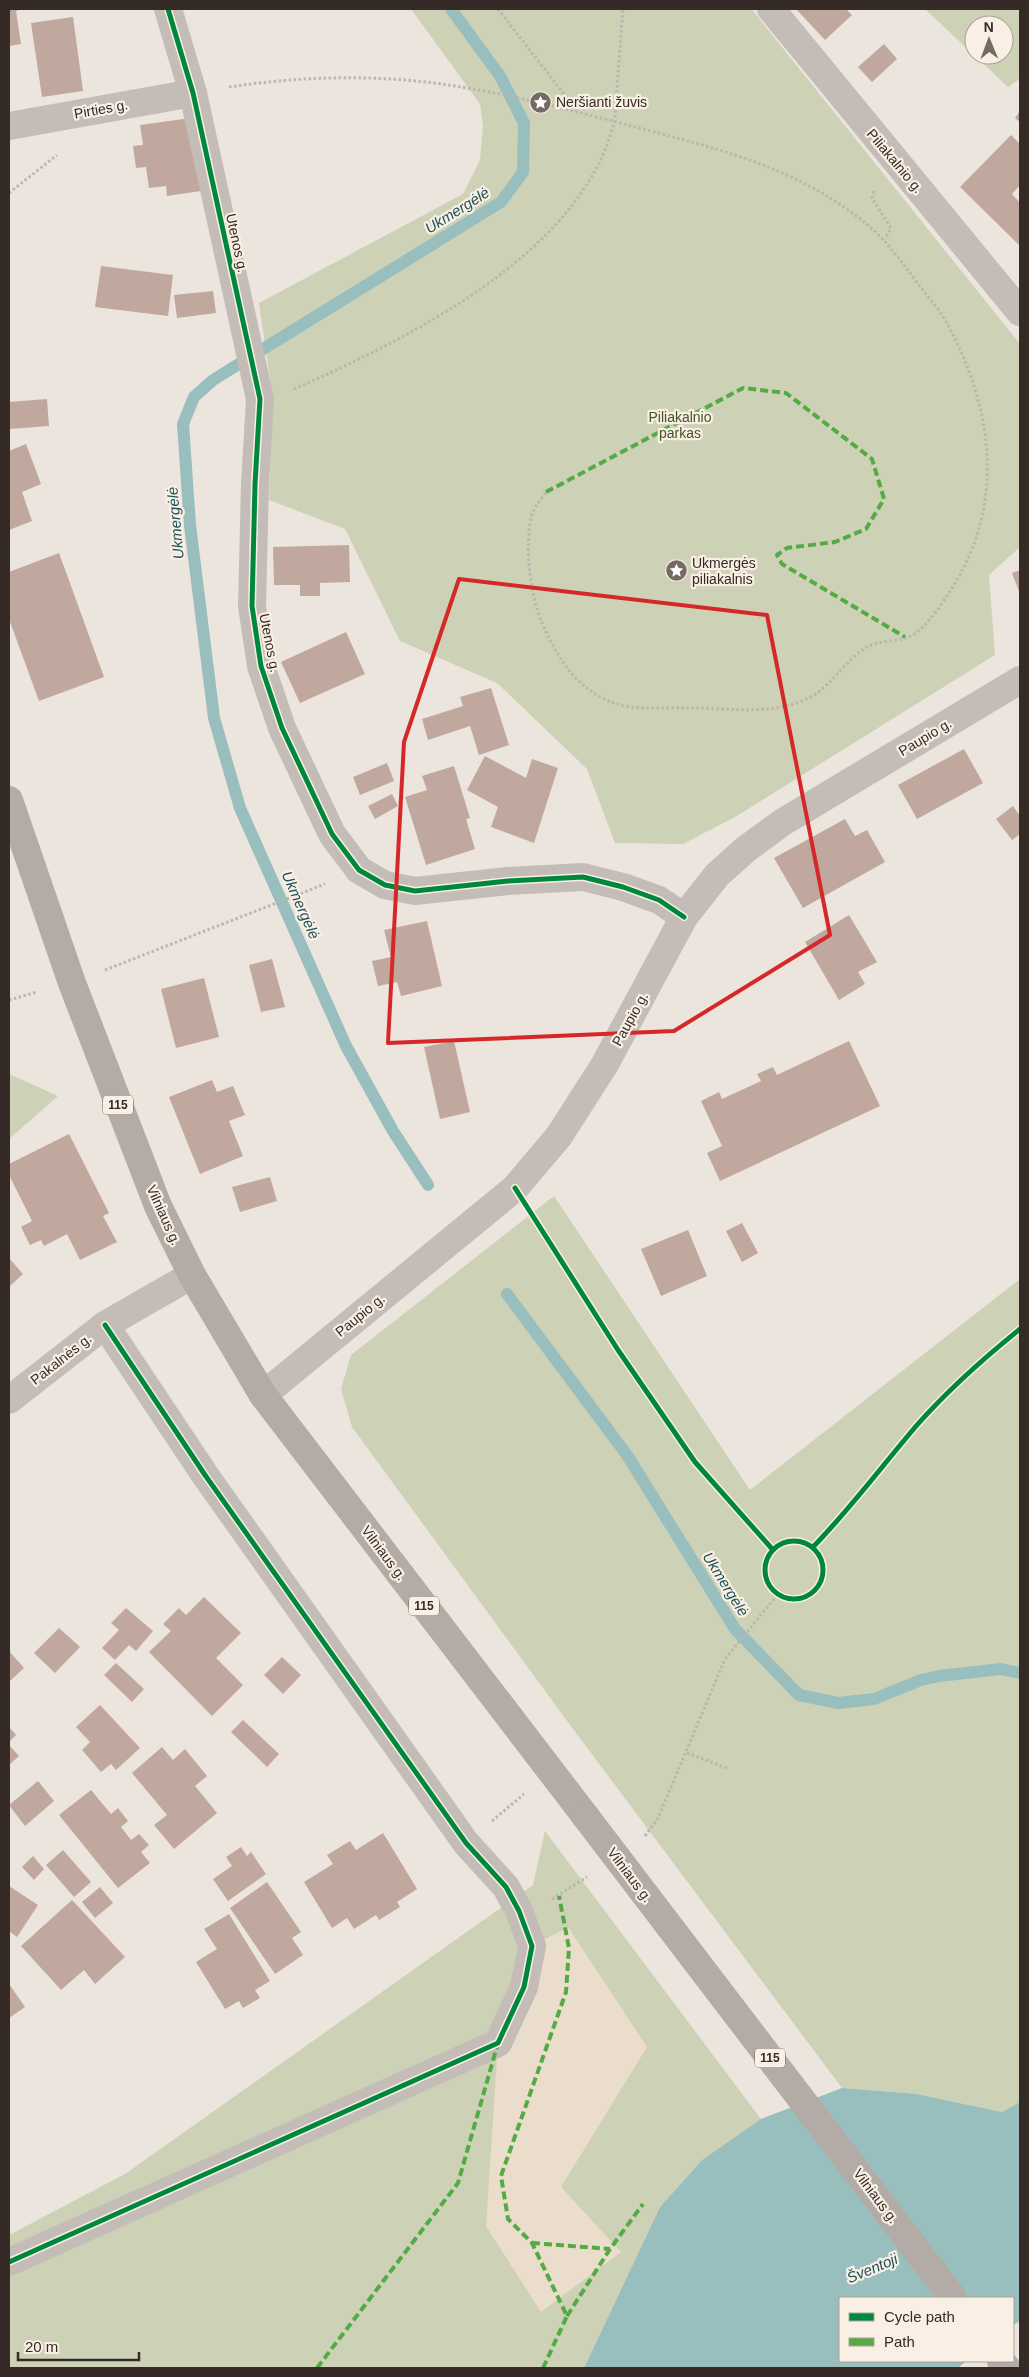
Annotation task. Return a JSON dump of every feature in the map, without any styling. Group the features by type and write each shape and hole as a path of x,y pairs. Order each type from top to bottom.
{"main road":[{"name":"Vilniaus g.","path":"9,800 72,983 158,1206 192,1276 263,1395 952,2297"}],"street":[{"name":"Utenos g.","path":"168,9 193,92 259,394 252,606 261,666 282,728 332,834 359,870 385,885 415,891 508,881 583,877 623,887 659,900 684,917"},
{"name":"Piliakalnio g.","path":"770,9 1020,312"},
{"name":"Pirties g.","path":"9,126 193,92"},
{"name":"Paupio g.","path":"263,1395 515,1188 559,1136 605,1064 684,917 717,875 746,849 784,822 1020,680"},
{"name":"Pakalnės g.","path":"9,1400 105,1325 192,1276"},
{"path":"9,2262 498,2043 524,1987 532,1946 519,1911 506,1887 466,1843 211,1483 105,1325"}],"path":[{"path":"498,9 578,112"},
{"path":"259,394 291,390 347,365 432,321 504,273 568,211 598,164 614,122 624,9"},
{"path":"193,92 275,80 360,78 464,87 551,105 736,154 809,183 854,214 885,239 947,322 981,404 987,436 988,471 982,517 974,549 950,593 916,633 892,642 865,648 816,694 789,706 755,708 630,707 603,699 578,683 557,655 540,617 530,580 529,538 533,510 546,492"},
{"path":"9,193 62,150"},
{"path":"72,983 328,882"},
{"path":"640,1843 658,1818 725,1659 778,1594"},
{"path":"687,1753 726,1768"},
{"path":"466,1843 551,1771"},
{"path":"519,1911 558,1896 591,1875"}],"highlighted area":[{"path":"459,579 767,615 830,935 674,1031 388,1043 404,742"}],"green space":[{"name":"Piliakalnio parkas","path":"411,9 755,9 753,11 1020,344 1020,547 989,575 995,655 735,817 683,844 615,843 587,769 497,683 400,641 345,529 269,500 272,392 259,303 463,194 480,160 483,126 480,104"},
{"path":"925,9 1020,9 1020,79 1008,87 985,65 1014,65 1014,15 964,15 964,46"},
{"path":"9,1074 58,1096 9,1139"},
{"path":"554,1196 750,1490 1020,1279 1020,2102 1002,2112 917,2094 842,2088 570,1725 352,1427 341,1389 351,1355"},
{"path":"545,1831 761,2119 702,2160 660,2207 584,2368 9,2368 9,2235 125,2174 533,1885"}],"shaded area":[{"path":"568,1927 647,2047 561,2187 621,2252 541,2312 486,2226 498,2043 532,1946"}],"water":[{"name":"Šventoji","path":"842,2088 917,2094 1002,2112 1020,2102 1020,2321 1014,2324 1014,2297 839,2297 839,2362 965,2362 958,2368 584,2368 660,2207 702,2160 761,2119"}],"building":[{"path":"9,9 22,9 16,11 21,44 9,46"},
{"path":"796,9 846,9 852,15 825,40"},
{"path":"73,17 83,91 42,97 31,23"},
{"path":"884,44 897,59 872,82 858,67"},
{"path":"1020,111 1020,122 1015,118"},
{"path":"191,118 201,191 167,196 166,186 149,188 146,167 136,168 133,146 143,145 140,125"},
{"path":"1011,135 1020,144 1020,185 1012,194 1020,203 1020,246 960,187"},
{"path":"101,266 173,275 168,316 95,307"},
{"path":"213,291 216,313 177,318 174,295"},
{"path":"47,399 49,426 9,429 9,402"},
{"path":"26,444 41,484 22,492 32,521 9,530 9,451"},
{"path":"349,545 350,582 320,583 320,596 300,596 300,585 274,585 273,547"},
{"path":"59,553 104,677 39,701 9,619 9,572"},
{"path":"1020,570 1020,594 1012,573"},
{"path":"346,632 365,674 300,703 281,662"},
{"path":"491,688 509,745 479,755 470,726 428,740 422,719 463,706 460,697"},
{"path":"964,749 983,783 917,819 898,785"},
{"path":"485,756 526,778 532,759 558,768 534,843 491,827 498,807 467,790"},
{"path":"387,763 394,781 360,795 353,777"},
{"path":"454,766 470,818 466,819 475,849 426,865 405,797 427,790 422,776"},
{"path":"392,794 398,806 375,819 368,806"},
{"path":"1013,806 1020,816 1020,834 1012,840 996,819"},
{"path":"845,819 855,836 867,830 885,862 803,908 774,858"},
{"path":"849,915 877,962 858,972 865,984 839,1000 805,942"},
{"path":"427,921 442,986 401,996 397,982 378,986 372,961 391,957 384,930"},
{"path":"272,959 285,1007 261,1012 249,965"},
{"path":"204,978 219,1037 176,1048 161,989"},
{"path":"454,1041 470,1112 440,1119 424,1047"},
{"path":"849,1041 880,1106 720,1181 707,1153 722,1146 701,1101 719,1092 722,1099 761,1081 757,1074 773,1067 777,1075"},
{"path":"212,1080 217,1092 233,1086 245,1115 229,1121 243,1156 200,1174 169,1097"},
{"path":"69,1134 109,1213 103,1216 117,1242 80,1260 67,1234 44,1246 41,1240 30,1245 21,1227 32,1221 9,1175 9,1164"},
{"path":"270,1177 277,1201 240,1212 232,1187"},
{"path":"742,1223 758,1253 742,1262 726,1231"},
{"path":"688,1230 707,1276 661,1296 641,1249"},
{"path":"9,1258 23,1274 9,1287"},
{"path":"204,1597 241,1633 216,1658 243,1685 212,1716 149,1652 171,1631 163,1624 179,1608 186,1615"},
{"path":"126,1608 153,1631 136,1651 129,1645 115,1660 102,1648 119,1630 111,1623"},
{"path":"59,1628 80,1647 55,1673 34,1653"},
{"path":"9,1651 24,1668 9,1682"},
{"path":"282,1657 301,1675 283,1694 264,1675"},
{"path":"116,1663 144,1689 132,1702 104,1675"},
{"path":"100,1705 140,1748 116,1770 111,1764 101,1772 82,1750 90,1742 76,1727"},
{"path":"243,1720 279,1754 267,1767 231,1732"},
{"path":"9,1727 16,1735 9,1742"},
{"path":"9,1745 19,1756 9,1765"},
{"path":"162,1747 173,1760 185,1749 207,1776 195,1786 217,1813 174,1849 154,1825 167,1815 132,1773"},
{"path":"38,1781 54,1801 25,1826 9,1805"},
{"path":"91,1790 111,1814 118,1808 128,1821 121,1827 131,1840 139,1834 149,1845 141,1852 150,1863 118,1888 59,1815"},
{"path":"383,1833 417,1889 397,1902 400,1907 379,1920 376,1915 354,1929 347,1918 332,1928 304,1882 333,1864 327,1855 350,1841 356,1850"},
{"path":"241,1847 247,1856 251,1852 266,1874 228,1901 213,1879 232,1866 226,1857"},
{"path":"63,1850 91,1882 74,1897 46,1865"},
{"path":"33,1856 44,1869 34,1880 22,1867"},
{"path":"267,1882 301,1932 292,1938 303,1955 275,1974 230,1908"},
{"path":"9,1886 38,1905 17,1937 9,1931"},
{"path":"100,1887 113,1903 95,1918 82,1902"},
{"path":"72,1900 125,1957 95,1984 84,1970 61,1990 21,1946"},
{"path":"229,1914 270,1981 255,1990 260,1998 243,2008 239,2001 225,2009 196,1962 217,1949 204,1929"},
{"path":"9,1984 25,2007 9,2018"}],"waterway":[{"name":"Ukmergėlė","path":"428,1185 393,1131 346,1046 240,808 214,718 190,525 183,424 194,397 213,380 501,202 523,172 524,123 500,76 451,9"},
{"name":"Ukmergėlė","path":"507,1294 627,1455 735,1629 799,1695 838,1703 874,1699 921,1680 939,1676 1001,1669 1020,1673"}],"marked path":[{"path":"546,492 743,388 786,393 872,459 884,499 866,529 835,542 787,548 777,555 782,564 905,637"},
{"path":"543,2368 567,2316 532,2243 508,2219 501,2176 566,1992 569,1948 559,1896"},
{"path":"317,2368 458,2183 498,2043"},
{"path":"567,2316 610,2249 643,2204"},
{"path":"532,2243 610,2249"}],"cycle path":[{"path":"168,9 193,93 260,399 255,484 252,606 261,666 282,728 332,834 359,870 385,885 415,891 508,881 583,877 623,887 659,900 684,917"},
{"path":"515,1188 618,1350 695,1462 773,1550"},
{"path":"9,2262 498,2043 524,1987 532,1946 519,1911 506,1887 466,1843 205,1475 105,1325"},
{"path":"813,1547 941,1399 1020,1329"},
{"path":"794,1541 810,1546 818,1554 823,1570 818,1586 810,1594 794,1599 778,1594 770,1586 765,1570 770,1554 778,1546 794,1541"}],"place":[{"name":"Neršianti žuvis","path":"540,102"},
{"name":"Ukmergės piliakalnis","path":"676,571"}]}
